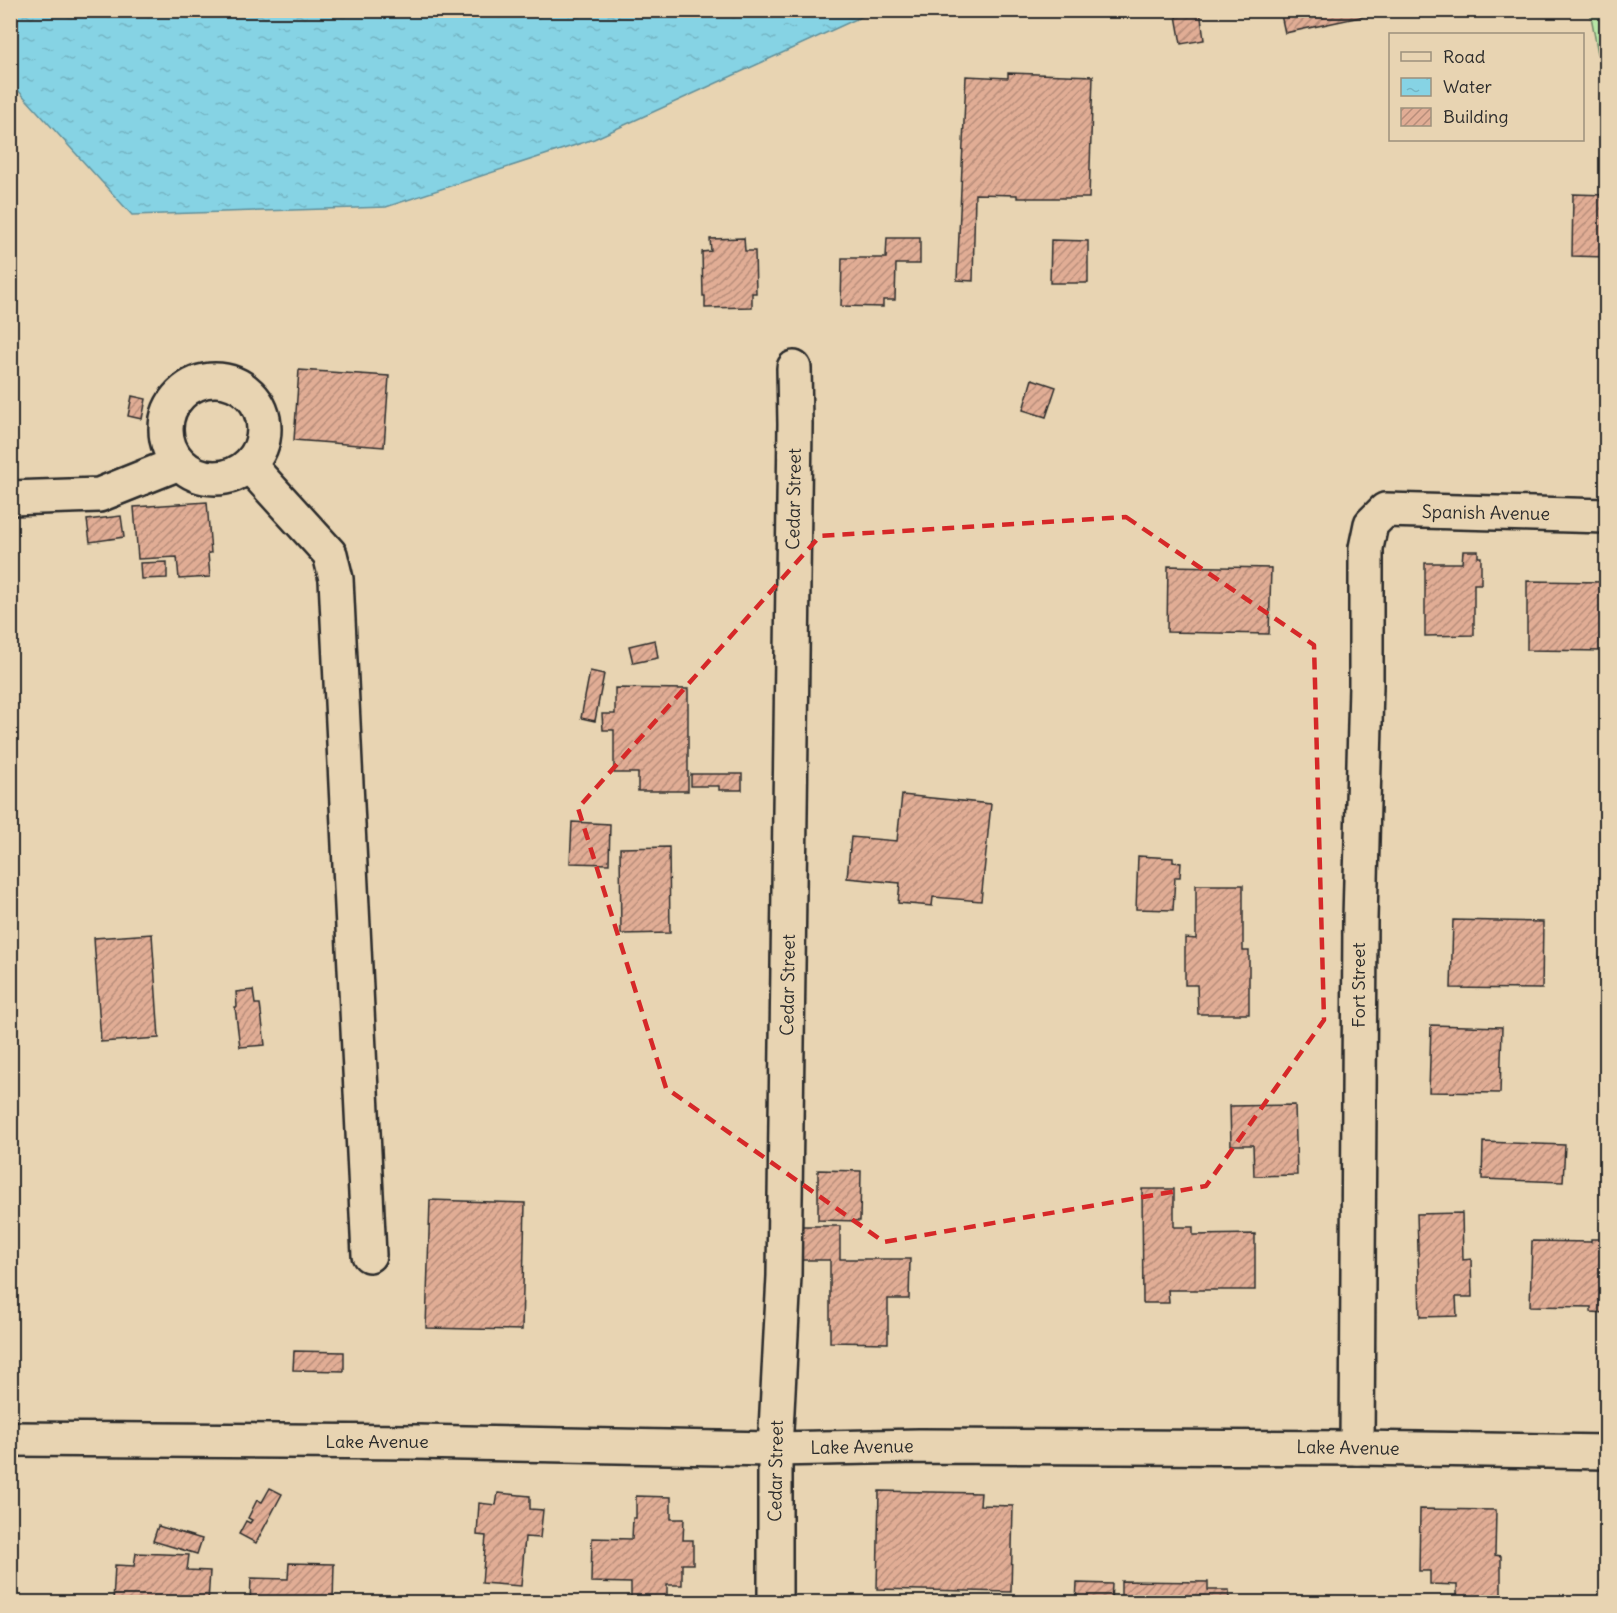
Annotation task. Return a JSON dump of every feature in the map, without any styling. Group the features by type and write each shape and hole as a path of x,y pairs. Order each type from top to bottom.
{"street":[{"name":"Cedar Street","path":"775,1602 775,1449 784,1276 794,368"},
{"path":"217,380 236,384 252,396 262,412 265,431 260,450 249,465 232,476 213,479 195,474 179,463 169,446 166,428 170,408 182,393 198,383 217,380"},
{"path":"10,498 99,495 179,463"},
{"path":"249,465 330,554 336,579 369,1255"},
{"name":"Spanish Avenue","path":"1371,524 1385,510 1606,516"},
{"name":"Fort Street","path":"1357,1448 1360,920 1366,685 1366,548 1371,524"},
{"name":"Lake Avenue","path":"10,1439 428,1442 775,1449 919,1446 1357,1448 1606,1452"}],"highlighted area":[{"path":"1126,517 1314,645 1324,1020 1206,1186 884,1242 666,1088 578,808 820,536"}],"green space":[{"path":"1590,11 1606,11 1606,96"}],"water":[{"path":"11,10 874,11 594,139 386,207 132,215 16,88 11,89"}],"building":[{"path":"1175,10 1200,10 1204,40 1181,44"},
{"path":"1280,10 1384,10 1384,12 1285,33"},
{"path":"1008,73 1093,76 1089,198 1017,198 1017,195 975,194 973,281 957,280 966,76 1008,78"},
{"path":"1573,194 1606,195 1606,257 1572,256"},
{"path":"744,238 745,251 755,251 756,293 752,293 752,307 705,308 702,252 711,251 710,239"},
{"path":"887,238 920,238 920,264 896,264 895,300 883,300 883,307 841,306 842,258 886,258"},
{"path":"1051,240 1088,241 1088,283 1050,283"},
{"path":"299,370 389,376 384,447 294,440"},
{"path":"1032,379 1056,387 1046,417 1023,410"},
{"path":"132,396 146,399 142,419 128,416"},
{"path":"207,502 211,553 208,553 210,577 179,579 177,557 138,559 134,507"},
{"path":"121,516 124,537 90,542 87,520"},
{"path":"1463,551 1478,551 1478,557 1481,557 1481,584 1474,584 1474,635 1425,636 1425,563 1462,563"},
{"path":"167,562 167,578 141,579 140,563"},
{"path":"1168,566 1271,568 1269,634 1167,632"},
{"path":"1527,581 1606,582 1606,651 1527,650"},
{"path":"655,640 658,658 633,663 629,646"},
{"path":"590,671 604,674 595,721 581,718"},
{"path":"615,688 688,689 688,791 638,791 638,773 614,773 614,730 603,730 602,714 615,714"},
{"path":"691,774 742,774 742,790 719,790 719,786 691,786"},
{"path":"902,795 991,804 981,901 933,897 932,906 898,903 900,883 847,878 851,837 897,841"},
{"path":"572,822 610,824 609,864 570,863"},
{"path":"669,847 670,933 621,934 620,848"},
{"path":"1138,856 1173,858 1173,862 1181,863 1180,877 1175,877 1173,910 1136,909"},
{"path":"1196,885 1243,885 1243,951 1249,951 1249,1014 1198,1014 1197,985 1185,985 1185,938 1196,939"},
{"path":"1453,920 1543,922 1542,989 1451,988"},
{"path":"152,934 159,1038 101,1042 94,938"},
{"path":"253,990 255,1004 260,1004 265,1045 240,1047 235,1007 237,1007 236,992"},
{"path":"1431,1025 1502,1027 1500,1093 1429,1092"},
{"path":"1295,1105 1297,1175 1254,1176 1253,1145 1231,1145 1230,1106"},
{"path":"1483,1142 1565,1145 1563,1182 1482,1179"},
{"path":"818,1170 861,1171 860,1221 818,1220"},
{"path":"1142,1189 1174,1189 1174,1227 1193,1227 1193,1235 1255,1234 1255,1290 1168,1290 1169,1303 1143,1303"},
{"path":"430,1200 525,1203 522,1330 426,1328"},
{"path":"1462,1213 1463,1260 1471,1259 1472,1297 1456,1297 1457,1316 1420,1317 1417,1214"},
{"path":"801,1226 840,1226 840,1259 910,1259 909,1299 888,1299 888,1343 830,1342 830,1260 801,1260"},
{"path":"1591,1239 1606,1239 1606,1313 1591,1312 1591,1307 1530,1306 1532,1241 1591,1242"},
{"path":"294,1351 344,1352 344,1371 293,1370"},
{"path":"270,1488 282,1494 256,1543 239,1534 246,1521 250,1523 252,1520 248,1518 257,1500 262,1502"},
{"path":"879,1491 981,1493 980,1505 1013,1506 1011,1592 877,1589"},
{"path":"498,1493 530,1496 530,1509 543,1510 540,1538 525,1537 521,1586 482,1583 486,1536 477,1535 479,1503 496,1505"},
{"path":"636,1496 671,1497 671,1519 684,1519 683,1540 693,1540 693,1564 682,1564 682,1585 667,1585 667,1599 631,1598 631,1583 591,1582 592,1538 632,1539 633,1518 636,1518"},
{"path":"1420,1509 1496,1510 1495,1555 1501,1556 1501,1599 1457,1598 1457,1585 1430,1584 1430,1571 1419,1571"},
{"path":"158,1526 202,1539 197,1554 153,1541"},
{"path":"136,1553 189,1555 187,1570 210,1571 208,1602 113,1602 115,1565 134,1566"},
{"path":"289,1563 334,1564 333,1602 250,1602 251,1578 288,1579"},
{"path":"1121,1581 1208,1582 1208,1590 1229,1590 1229,1602 1121,1602"},
{"path":"1077,1583 1112,1584 1111,1602 1076,1602"}]}
